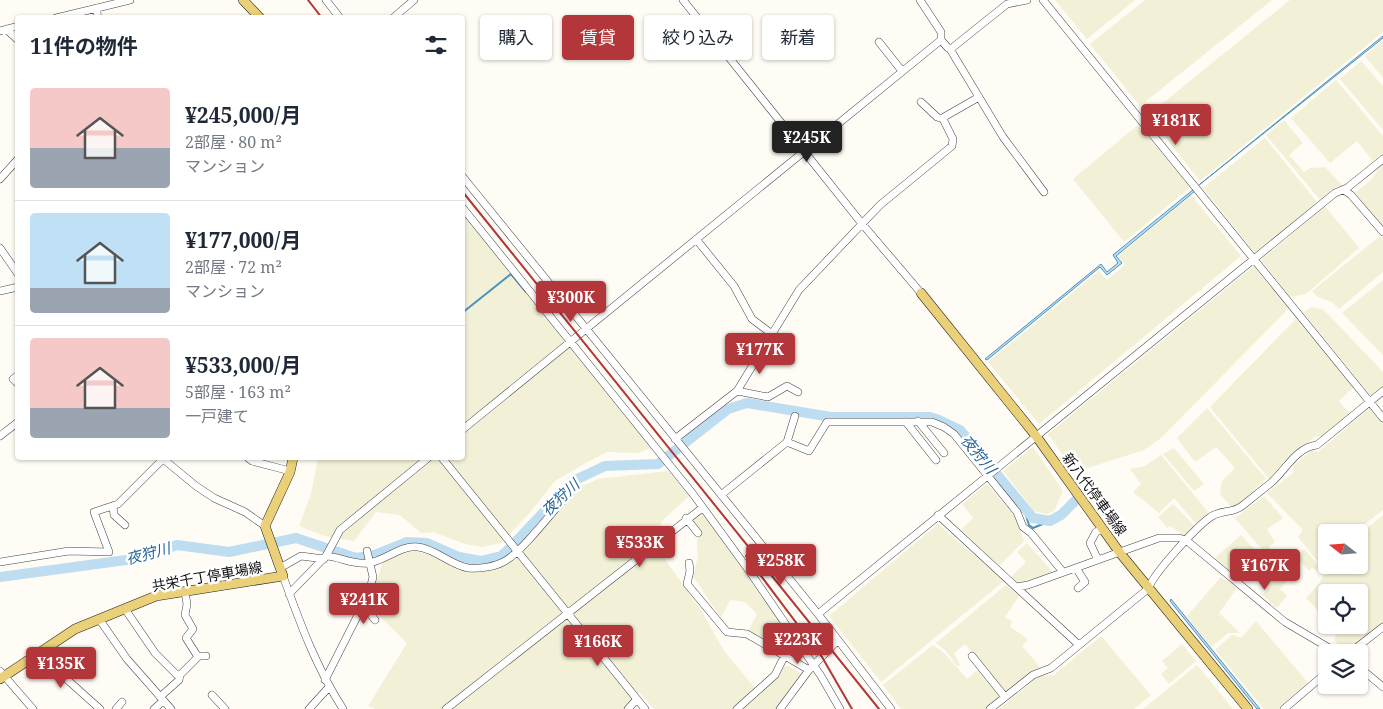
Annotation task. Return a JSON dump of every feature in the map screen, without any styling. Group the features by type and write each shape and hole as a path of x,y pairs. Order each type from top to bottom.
{"main road":[{"path":"243,0 257,15"},
{"name":"新八代停車場線","path":"921,293 1036,436 1120,553 1248,709"},
{"path":"267,530 290,471 292,460"},
{"name":"共栄千丁停車場線","path":"1,675 75,629 156,596 281,572 267,530"}],"street":[{"path":"68,15 130,0"},
{"path":"326,0 338,15"},
{"path":"396,15 414,0"},
{"path":"683,0 863,225 921,293"},
{"path":"920,0 941,32 941,40 950,48 1003,137 1044,192"},
{"path":"950,48 1006,4 1027,0"},
{"path":"1043,0 1383,418"},
{"path":"96,8 97,15"},
{"path":"3,30 15,38"},
{"path":"465,428 941,40"},
{"path":"879,42 902,71"},
{"path":"943,119 946,115 979,97"},
{"path":"921,102 937,118 943,119"},
{"path":"676,439 741,392 772,334 799,290 880,205 952,146 953,139 943,119"},
{"path":"818,614 938,515 989,476 1253,258 1335,193 1344,190 1383,159"},
{"path":"0,179 15,162"},
{"path":"465,180 585,330 818,614 891,709"},
{"path":"1344,190 1352,195 1383,232"},
{"path":"465,211 669,464 750,572 811,668 840,709"},
{"path":"696,239 734,286 752,319 772,334"},
{"path":"0,248 15,270"},
{"path":"0,291 15,288"},
{"path":"741,392 768,397 787,386 798,392"},
{"path":"990,709 1033,674 1051,668 1149,588 1153,578 1186,540 1215,514 1235,512 1271,482 1283,471 1287,463 1309,445 1317,445 1383,391"},
{"path":"721,495 787,442 795,416"},
{"path":"787,442 806,452 827,422 918,421 938,424 950,430 989,476 1020,518 1023,527 1031,533 1063,572"},
{"path":"918,421 944,453"},
{"path":"906,422 936,460"},
{"path":"0,436 15,424"},
{"path":"0,562 69,551 108,552 107,541 94,512 113,506 161,460"},
{"path":"166,460 214,498 245,512 267,530"},
{"path":"251,460 290,471"},
{"path":"289,594 326,557 340,530 426,460"},
{"path":"444,460 645,709"},
{"path":"343,709 327,683 302,631 281,572 301,556 326,557 355,563 370,562 407,548 417,547 429,550 467,568 480,568 505,561 571,491"},
{"path":"113,506 114,515 126,525"},
{"path":"446,709 686,518 702,508"},
{"path":"938,515 1079,645"},
{"path":"686,518 698,533"},
{"path":"1098,560 1090,543 1096,532 1102,529"},
{"path":"1016,586 1028,585 1159,538 1179,538 1186,540 1285,622 1322,644"},
{"path":"310,709 327,683 372,585 373,577 367,552"},
{"path":"689,563 690,571 687,584 727,632 747,634 811,668"},
{"path":"1076,568 1085,582 1078,588"},
{"path":"184,592 187,604 185,615 193,629 186,638 198,656"},
{"path":"363,605 375,620"},
{"path":"125,609 155,653 179,677"},
{"path":"99,619 127,659 171,709"},
{"path":"1361,644 1383,627"},
{"path":"780,709 811,668 838,640"},
{"path":"42,650 62,675 100,709"},
{"path":"736,709 775,675 785,655"},
{"path":"154,709 198,656 206,656"},
{"path":"972,656 1005,697"},
{"path":"1368,674 1383,687"},
{"path":"1,675 33,709"},
{"path":"1284,709 1318,680"},
{"path":"212,694 225,709"},
{"path":"628,709 637,699"},
{"path":"116,709 122,702"}],"shaded area":[{"path":"1055,0 1135,0 1087,39"},
{"path":"1145,0 1272,0 1140,106 1090,44"},
{"path":"1290,0 1383,0 1383,32 1200,181 1148,115"},
{"path":"1383,41 1383,78 1365,56"},
{"path":"1361,61 1383,86 1383,130 1340,79"},
{"path":"1336,80 1383,136 1383,153 1373,161 1357,141 1330,163 1291,118"},
{"path":"1284,120 1303,143 1289,155 1304,172 1310,168 1325,167 1343,186 1335,187 1320,200 1266,135"},
{"path":"1138,125 1190,187 1124,242 1073,179"},
{"path":"1265,138 1317,202 1255,253 1203,188"},
{"path":"1383,163 1383,227 1355,193 1371,180"},
{"path":"1191,195 1241,256 1039,424 988,362 1099,271 1107,280 1125,265 1118,256"},
{"path":"1325,206 1359,248 1306,294 1290,297 1261,260"},
{"path":"465,216 500,256 653,447 638,453 607,452 584,464 555,481 526,517 501,543 482,547 465,544 433,532 421,533 400,515 376,512 354,541 325,536 299,526 311,494 318,460 465,460"},
{"path":"1380,236 1383,239 1383,272 1339,309 1332,302 1318,297 1312,291"},
{"path":"1254,266 1288,309 1161,438 1144,450 1075,472 1048,434"},
{"path":"1383,280 1383,355 1342,313"},
{"path":"1312,307 1322,309 1328,314 1383,372 1383,389 1373,398 1303,312"},
{"path":"1296,319 1354,387 1339,401 1351,415 1322,437 1316,436 1283,462 1281,469 1270,480 1210,407"},
{"path":"1207,408 1266,479 1233,509 1220,494 1222,481 1235,468 1216,447 1195,462 1177,438"},
{"path":"1370,408 1383,424 1383,510 1365,524 1318,524 1318,562 1298,537 1303,530 1267,493 1293,473 1293,466 1312,450 1318,452"},
{"path":"1033,447 1063,491 1054,511 1046,514 1034,511 1003,471"},
{"path":"1174,448 1204,484 1194,491 1163,454"},
{"path":"1161,455 1209,513 1197,525 1174,498 1159,513 1133,492 1141,484 1130,469 1145,466"},
{"path":"668,471 689,496 662,521 653,542 702,612 724,651 759,693 786,665 801,673 777,709 654,709 639,692 626,709 376,709 368,706 407,643 374,611 372,593 384,560 397,554 417,551 475,571 491,570 511,559 543,530 578,488 598,479"},
{"path":"987,484 1016,517 1024,541 999,566 961,530 973,518 962,504"},
{"path":"1264,496 1283,518 1267,529 1275,542 1270,546 1267,555 1234,517"},
{"path":"1173,504 1196,527 1185,536 1170,526 1167,528 1158,517"},
{"path":"699,508 801,647 799,660 747,633 757,614 745,602 730,600 721,618 693,576 698,557 699,531 686,515"},
{"path":"1383,515 1383,623 1356,644 1338,644 1334,640 1337,634 1368,634 1368,584 1319,584 1324,574 1368,574 1368,528"},
{"path":"938,524 1004,581 881,682 829,616"},
{"path":"1241,535 1274,570 1264,582 1249,568 1240,579 1215,558"},
{"path":"1027,543 1052,571 1046,577 1018,584 1011,577 1026,562 1017,552"},
{"path":"1304,549 1318,565 1318,571 1312,568 1309,571 1296,557"},
{"path":"1282,571 1290,577 1280,589 1287,596 1277,608 1262,595"},
{"path":"1221,577 1237,588 1219,613 1240,633 1228,633 1211,647 1187,616"},
{"path":"1006,585 1019,596 1005,617 1012,621 1010,627 1028,639 1022,646 1040,667 1006,694 965,644 954,653 960,665 957,666 945,650 936,643"},
{"path":"1318,585 1318,611 1306,598"},
{"path":"1256,621 1308,683 1278,709 1264,709 1215,650 1232,635 1241,638"},
{"path":"1101,636 1151,695 1134,709 999,709 1039,676 1054,675"},
{"path":"1182,644 1196,661 1169,684 1161,674 1168,668 1162,661"},
{"path":"933,645 944,653 967,679 980,668 1003,697 988,709 901,709 883,685"},
{"path":"1197,665 1233,709 1143,709"}],"water":[{"path":"1383,36 1383,38 1199,185"},
{"path":"1194,189 1195,191 1116,256 1122,263 1107,275 1100,267 987,360 985,359 1101,264 1107,272 1118,263 1113,255"},
{"path":"1171,599 1260,709 1257,709 1170,601"}],"waterway":[{"path":"465,311 511,274 526,292"},
{"name":"夜狩川","path":"0,577 141,558 177,545 229,552 296,538 356,558 375,555 407,542 427,543 459,557 481,561 501,556 507,551 573,481 605,466 658,464 728,409 747,403 831,417 930,417 960,430 1033,518 1050,521 1061,515 1076,500"},
{"path":"1025,512 1029,525 1033,528 1050,521"}],"railway":[{"path":"308,0 320,15"},
{"path":"465,195 879,709"},
{"path":"746,556 822,657 852,709"}]}
